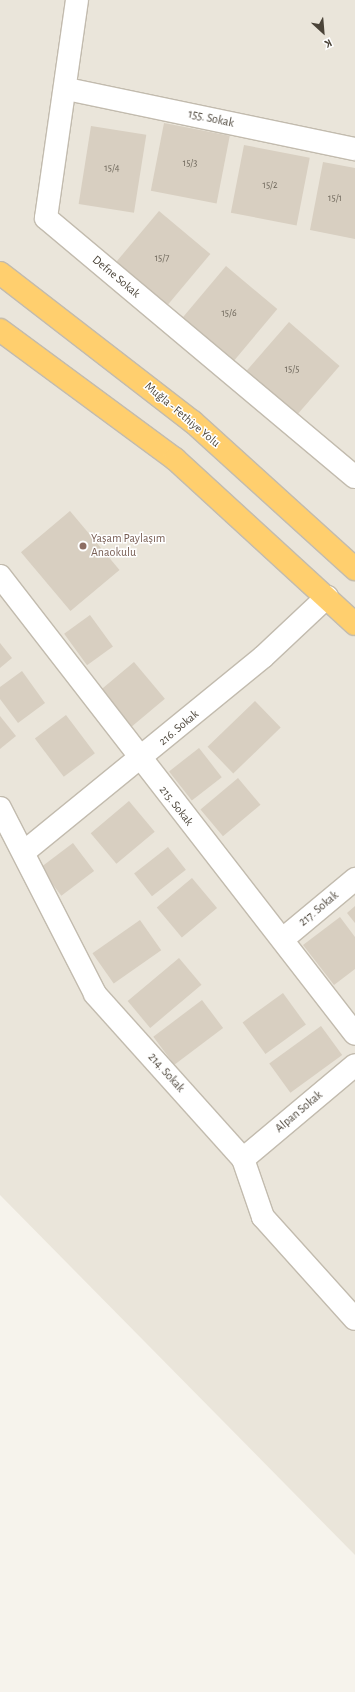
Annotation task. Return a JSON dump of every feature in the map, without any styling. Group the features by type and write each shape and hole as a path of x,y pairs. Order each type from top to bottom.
{"highway":[{"name":"Muğla - Fethiye Yolu","path":"0,273 193,422 355,570"},
{"path":"0,330 175,459 355,624"}],"street":[{"name":"Defne Sokak","path":"77,0 67,89 46,218 355,477"},
{"name":"155. Sokak","path":"67,89 355,149"},
{"name":"215. Sokak","path":"0,576 140,760 282,939 355,1034"},
{"name":"216. Sokak","path":"24,852 140,760 263,657 327,597"},
{"name":"214. Sokak","path":"0,808 24,852 95,994 243,1159 263,1217 355,1319"},
{"name":"217. Sokak","path":"282,939 355,879"},
{"name":"Alpan Sokak","path":"243,1159 355,1065"}],"shaded area":[{"path":"0,0 355,0 355,1555 0,1195"}],"building":[{"path":"164,123 230,136 217,204 151,191"},
{"path":"91,126 146,135 134,213 79,204"},
{"path":"244,145 310,158 297,226 231,213"},
{"path":"323,162 355,168 355,239 310,230"},
{"path":"159,211 210,254 165,308 114,265"},
{"path":"226,266 277,309 232,363 181,320"},
{"path":"289,322 340,366 294,419 243,375"},
{"path":"70,511 119,570 70,611 21,552"},
{"path":"90,615 113,647 87,665 64,634"},
{"path":"0,643 12,658 0,668"},
{"path":"134,662 165,699 127,730 96,693"},
{"path":"22,671 45,703 18,723 0,699 0,687"},
{"path":"255,701 281,728 233,773 208,747"},
{"path":"66,715 95,753 64,777 35,738"},
{"path":"0,716 16,736 0,749"},
{"path":"199,748 222,777 192,801 169,771"},
{"path":"238,778 260,805 223,836 200,809"},
{"path":"129,801 155,832 116,864 91,833"},
{"path":"73,843 94,871 61,896 40,868"},
{"path":"168,847 186,870 152,896 134,873"},
{"path":"192,878 217,908 182,937 157,908"},
{"path":"355,906 355,923 347,913"},
{"path":"340,917 355,937 355,969 334,985 303,945"},
{"path":"140,920 161,950 114,984 92,953"},
{"path":"179,958 201,985 150,1028 128,1001"},
{"path":"283,993 306,1025 265,1054 243,1022"},
{"path":"202,1000 223,1028 174,1065 153,1037"},
{"path":"321,1026 342,1055 290,1093 269,1064"}],"place":[{"name":"Yaşam Paylaşım Anaokulu","path":"83,546"}]}
